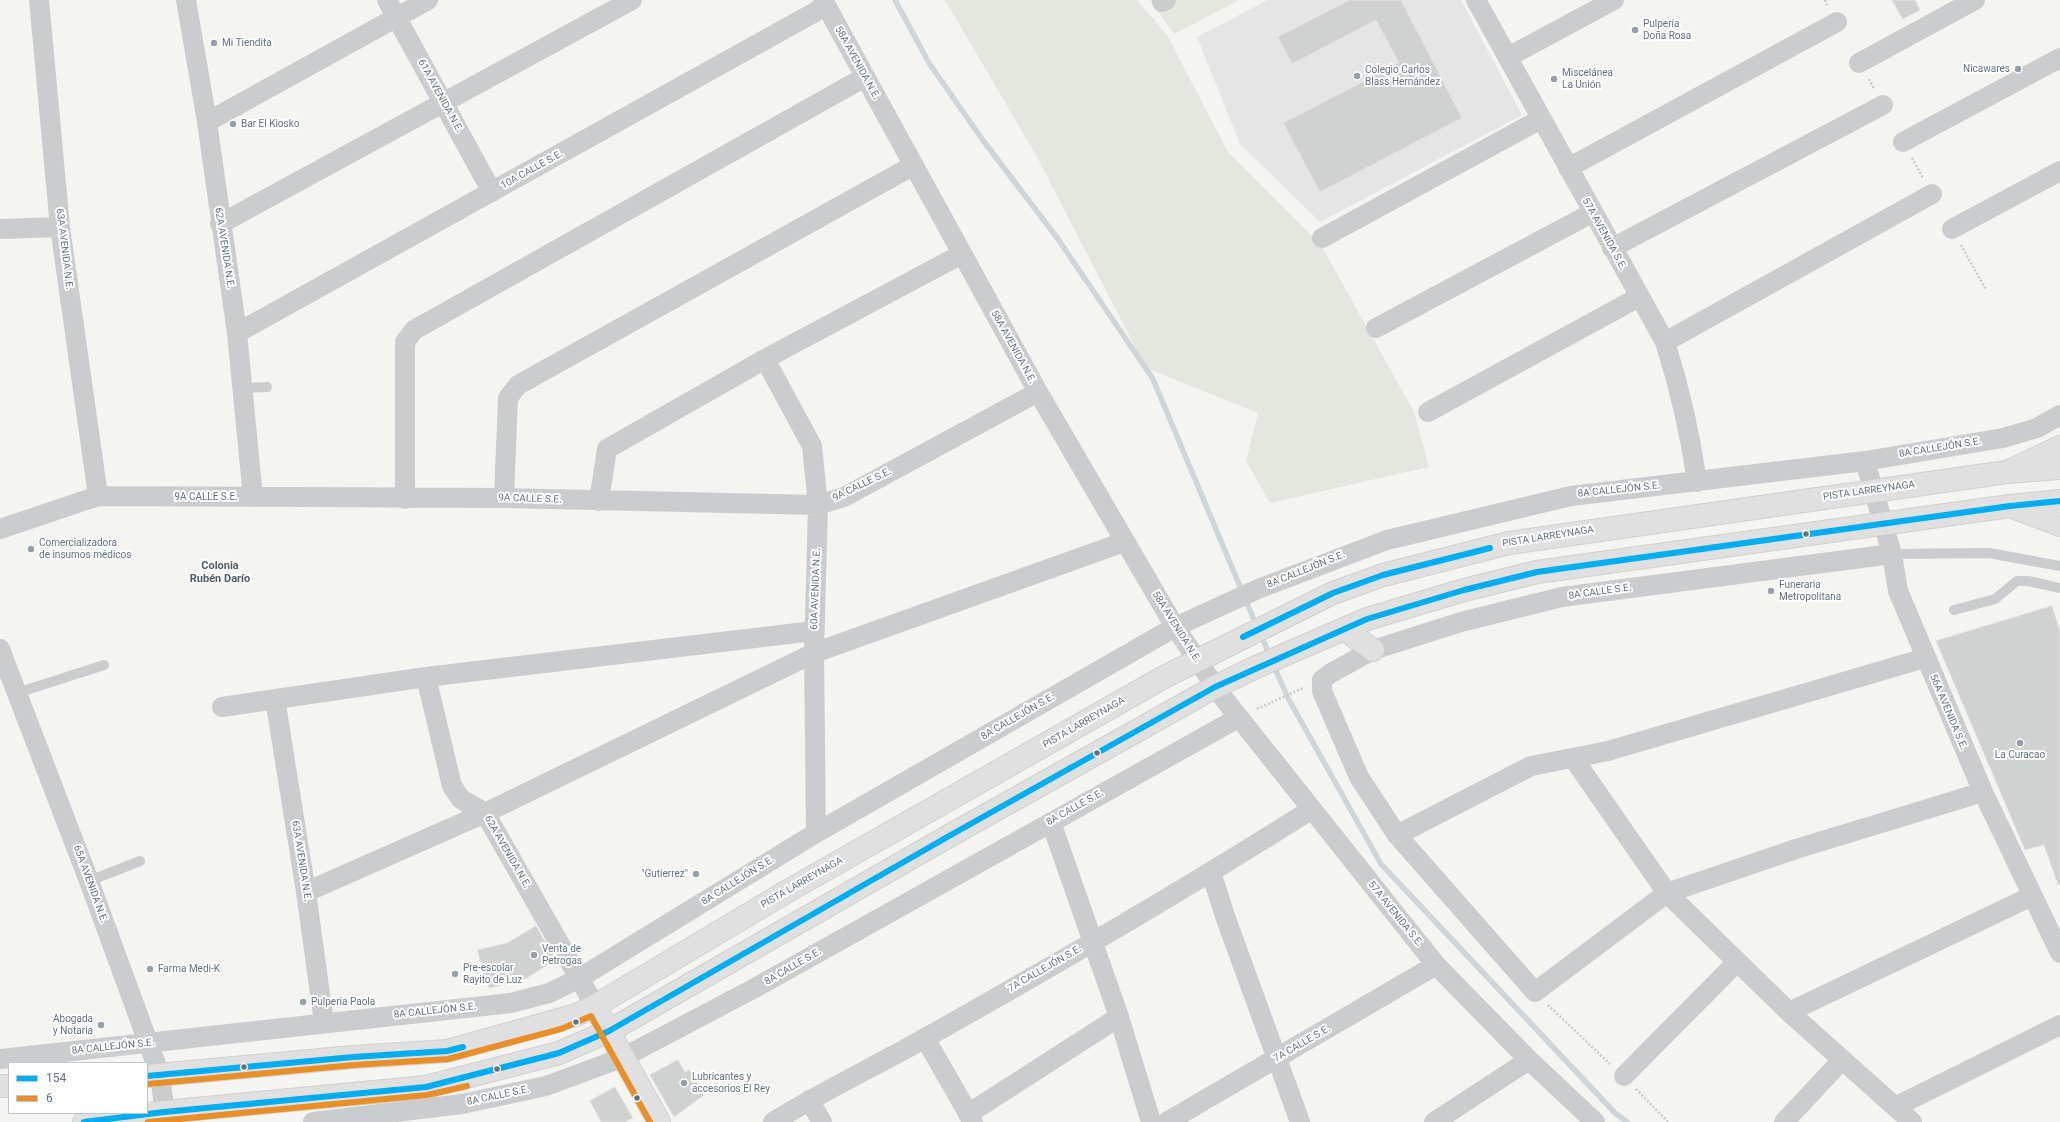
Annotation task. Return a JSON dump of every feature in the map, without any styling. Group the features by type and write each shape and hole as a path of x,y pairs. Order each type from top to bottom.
{"main road":[{"path":"2007,472 2060,447"},
{"name":"PISTA LARREYNAGA","path":"153,1075 353,1057 447,1051 559,1021 595,1006 786,892 1197,660 1333,593 1383,575 1509,543 2007,472 2060,468"},
{"path":"84,1122 165,1117 426,1087 559,1053 609,1031 949,836 1215,687 1254,668 1367,619 1464,590 1537,572 2010,506 2060,501"},
{"path":"2010,506 2060,525"},
{"path":"1344,629 1373,650"},
{"path":"595,1006 659,1122"}],"street":[{"name":"63A AVENIDA N.E.","path":"39,0 60,226 98,496"},
{"name":"62A AVENIDA N.E.","path":"186,0 207,122 220,224 237,333 253,497"},
{"name":"61A AVENIDA N.E.","path":"387,0 445,103 492,192"},
{"path":"207,122 428,0"},
{"path":"220,224 632,0"},
{"name":"57A AVENIDA S.E.","path":"1476,0 1592,213 1665,342 1677,380 1689,428 1697,482"},
{"path":"1508,57 1614,0"},
{"path":"1859,63 1976,0"},
{"name":"58A AVENIDA N.E.","path":"824,3 1038,392 1175,628 1215,687"},
{"name":"10A CALLE S.E.","path":"237,333 492,192 824,3"},
{"path":"1568,168 1837,22"},
{"path":"1903,142 2060,58"},
{"path":"405,498 405,342 417,328 866,77"},
{"path":"1612,248 1883,105"},
{"path":"1322,238 1541,119"},
{"path":"504,498 508,398 518,385 914,165"},
{"path":"1952,230 2060,171"},
{"path":"1665,342 1932,194"},
{"path":"1376,328 1592,213"},
{"path":"0,229 60,226"},
{"path":"599,501 606,449 765,359 962,254"},
{"path":"1428,412 1639,297"},
{"name":"60A AVENIDA N.E.","path":"765,359 812,446 818,505 814,631 816,833"},
{"name":"9A CALLE S.E.","path":"0,529 98,496 504,498 818,505 844,496 1038,392"},
{"name":"8A CALLEJÓN S.E.","path":"1,1057 149,1043 511,1003 549,993 578,979 816,833 1175,628 1258,590 1360,549 1395,538 1571,496 1865,461 2003,438 2037,428 2060,415"},
{"name":"56A AVENIDA S.E.","path":"1865,461 1892,554 1898,591 1925,658 1983,792 2060,953"},
{"path":"306,892 485,813 814,653 1124,542"},
{"name":"8A CALLE S.E.","path":"1397,835 1359,777 1322,691 1322,680 1331,672 1373,650 1461,622 1562,597 1892,554"},
{"path":"222,707 426,677 814,631"},
{"name":"65A AVENIDA N.E.","path":"0,649 149,1043 153,1075 165,1117"},
{"path":"1925,658 1608,751 1530,766 1397,835 1535,992 1667,893 1796,848 1983,792"},
{"name":"62A AVENIDA N.E.","path":"426,677 452,786 461,799 485,813 578,979 595,1006"},
{"name":"57A AVENIDA S.E.","path":"1215,687 1238,718 1436,965 1529,1060 1595,1122"},
{"name":"63A AVENIDA N.E.","path":"275,699 306,892 324,1023"},
{"name":"8A CALLE S.E.","path":"313,1122 386,1118 462,1104 546,1086 624,1057 753,989 1238,718"},
{"path":"1573,758 1667,893 1789,1012 1912,1122"},
{"name":"7A CALLEJÓN S.E.","path":"774,1122 809,1100 925,1038 1094,941 1211,872 1312,809"},
{"path":"1051,822 1094,941 1151,1122"},
{"path":"1211,872 1226,919 1300,1122"},
{"path":"1789,1012 2032,896"},
{"path":"1624,1076 1737,962"},
{"name":"7A CALLE S.E.","path":"1167,1122 1436,965"},
{"path":"925,1038 971,1118 1119,1017"},
{"path":"1895,1107 2060,1025"},
{"path":"1,1057 8,1074"},
{"path":"1434,1122 1529,1060"},
{"path":"1784,1122 1842,1060"},
{"path":"809,1100 822,1122"}],"lane":[{"path":"242,388 267,387"},
{"path":"1892,554 1989,553 2060,566"},
{"path":"1954,610 1995,599 2017,581 2028,581 2060,588"},
{"path":"17,693 104,665"},
{"path":"89,882 140,861"}],"path":[{"path":"1270,704 1303,688"},
{"path":"1535,992 1588,1045 1624,1076 1668,1122"}],"shaded area":[{"path":"945,0 1137,0 1167,35 1228,152 1321,245 1414,412 1429,467 1270,503 1246,461 1258,413 1146,368 1036,155"},
{"path":"1150,0 1239,0 1174,34"},
{"name":"Colegio Carlos Blass Hernández","path":"1268,0 1461,0 1522,115 1320,222 1240,144 1197,37"}],"building":[{"path":"1350,0 1401,0 1462,118 1320,192 1283,123 1399,63 1376,20 1292,64 1278,37"},
{"path":"1892,0 1915,0 1920,10 1903,19"},
{"name":"La Curacao","path":"2052,606 2060,631 2060,885 2058,885 2044,845 2025,850 1936,641"},
{"path":"536,926 556,960 525,979 489,988 477,950 507,943"},
{"path":"678,1060 685,1072 690,1070 704,1095 674,1117 650,1075"},
{"path":"615,1087 633,1118 625,1122 601,1122 590,1101"}],"waterway":[{"path":"895,0 929,63 982,139 1058,239 1153,379 1257,627"},
{"path":"1261,635 1270,656"},
{"path":"1273,664 1288,698 1381,864 1615,1113 1627,1122"}],"transit line":[{"name":"154","path":"84,1122 164,1112 426,1087 559,1053 609,1031 949,836 1215,687 1367,619 1464,590 1537,572 2010,506 2060,501"},
{"name":"154","path":"1243,637 1333,593 1383,575 1490,548"},
{"name":"6","path":"148,1084 354,1065 448,1059 561,1029 591,1016 650,1122"},
{"name":"154","path":"148,1076 353,1057 447,1051 463,1047"},
{"name":"6","path":"148,1122 427,1095 467,1086"}],"place":[{"name":"Pulpería Doña Rosa","path":"1635,30"},
{"name":"Mi Tiendita","path":"214,43"},
{"name":"Nicawares","path":"2018,69"},
{"name":"Colegio Carlos Blass Hernández","path":"1357,76"},
{"name":"Miscelánea La Unión","path":"1554,79"},
{"name":"Bar El Kiosko","path":"233,124"},
{"name":"Comercializadora de insumos médicos","path":"31,549"},
{"name":"Funeraria Metropolitana","path":"1771,591"},
{"name":"La Curacao","path":"2020,743"},
{"name":"\"Gutierrez\"","path":"696,874"},
{"name":"Venta de Petrogas","path":"534,955"},
{"name":"Farma Medi-K","path":"150,969"},
{"name":"Pre-escolar Rayito de Luz","path":"455,974"},
{"name":"Pulpería Paola","path":"303,1002"},
{"name":"Abogada y Notaria","path":"101,1025"},
{"name":"Lubricantes y accesorios El Rey","path":"684,1083"}],"district":[{"name":"Colonia Rubén Darío","path":"220,572"}]}
